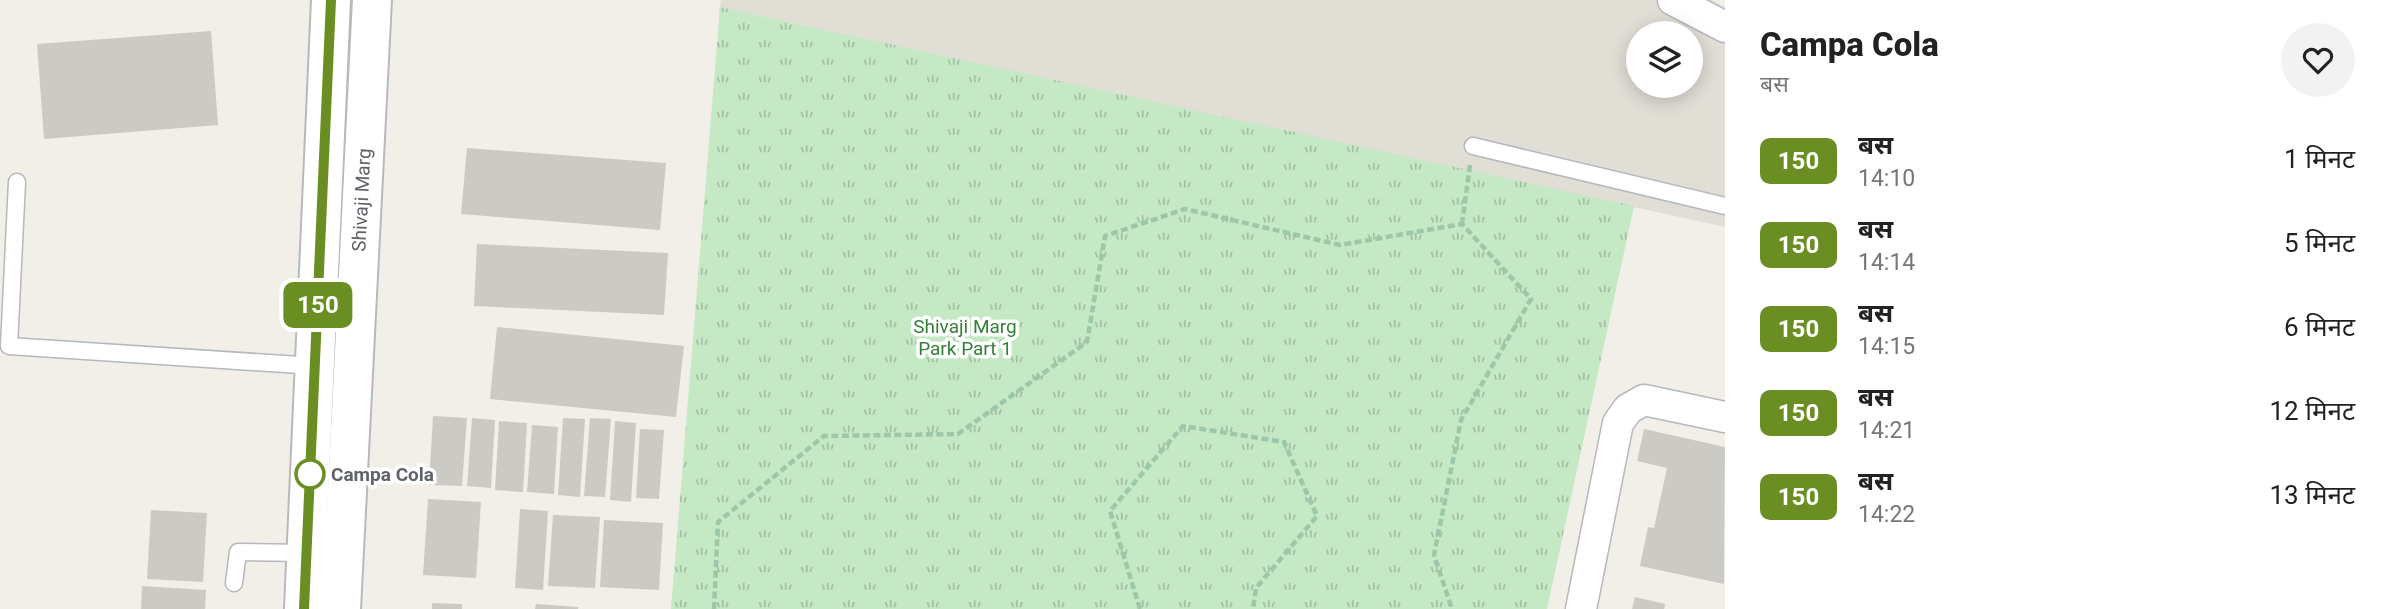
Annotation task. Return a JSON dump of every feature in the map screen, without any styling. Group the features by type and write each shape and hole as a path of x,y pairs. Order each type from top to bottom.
{"main road":[{"name":"Shivaji Marg","path":"304,609 331,0"},
{"name":"Shivaji Marg","path":"341,609 372,0"}],"street":[{"path":"1673,0 1725,27"},
{"path":"1581,609 1618,423 1628,409 1644,400 1725,416"}],"lane":[{"path":"1473,146 1725,206"},
{"path":"17,181 9,346 315,366"},
{"path":"234,583 237,552 306,553"}],"path":[{"path":"1462,223 1473,146"},
{"path":"715,609 718,523 824,436 958,434 1087,342 1105,236 1185,209 1340,245 1462,223"},
{"path":"1452,609 1434,555 1461,420 1531,299 1462,223"},
{"path":"1140,609 1110,511 1183,426 1284,443 1317,516 1256,588 1252,609"}],"shaded area":[{"path":"721,0 1712,0 1725,7 1725,227 720,7"}],"green space":[{"name":"Shivaji Marg Park Part 1","path":"720,7 1634,206 1547,609 671,609"}],"building":[{"path":"211,31 218,125 44,139 37,44"},
{"path":"467,148 666,163 660,230 461,214"},
{"path":"477,244 668,253 664,315 474,306"},
{"path":"497,327 684,346 676,417 490,399"},
{"path":"433,416 467,418 462,486 429,485"},
{"path":"472,418 495,420 491,488 467,486"},
{"path":"563,418 585,419 580,497 558,495"},
{"path":"590,418 611,419 605,497 584,496"},
{"path":"499,421 527,423 523,492 495,490"},
{"path":"615,421 636,423 631,502 610,500"},
{"path":"532,425 558,427 554,494 527,492"},
{"path":"640,429 664,430 659,499 636,498"},
{"path":"1644,429 1725,447 1724,584 1640,566 1648,527 1654,528 1667,468 1637,461"},
{"path":"428,499 481,502 476,578 423,575"},
{"path":"520,509 548,511 543,590 515,588"},
{"path":"151,510 207,513 203,582 147,579"},
{"path":"553,515 600,517 595,588 548,586"},
{"path":"604,520 663,523 659,590 600,587"},
{"path":"142,586 206,590 205,609 141,609"},
{"path":"1635,597 1665,604 1664,609 1632,609"},
{"path":"432,603 462,604 462,609 432,609"},
{"path":"536,604 578,607 578,609 535,609"}],"bus line":[{"name":"150","path":"304,609 331,0"}],"place":[{"name":"Campa Cola","path":"310,474"}]}
